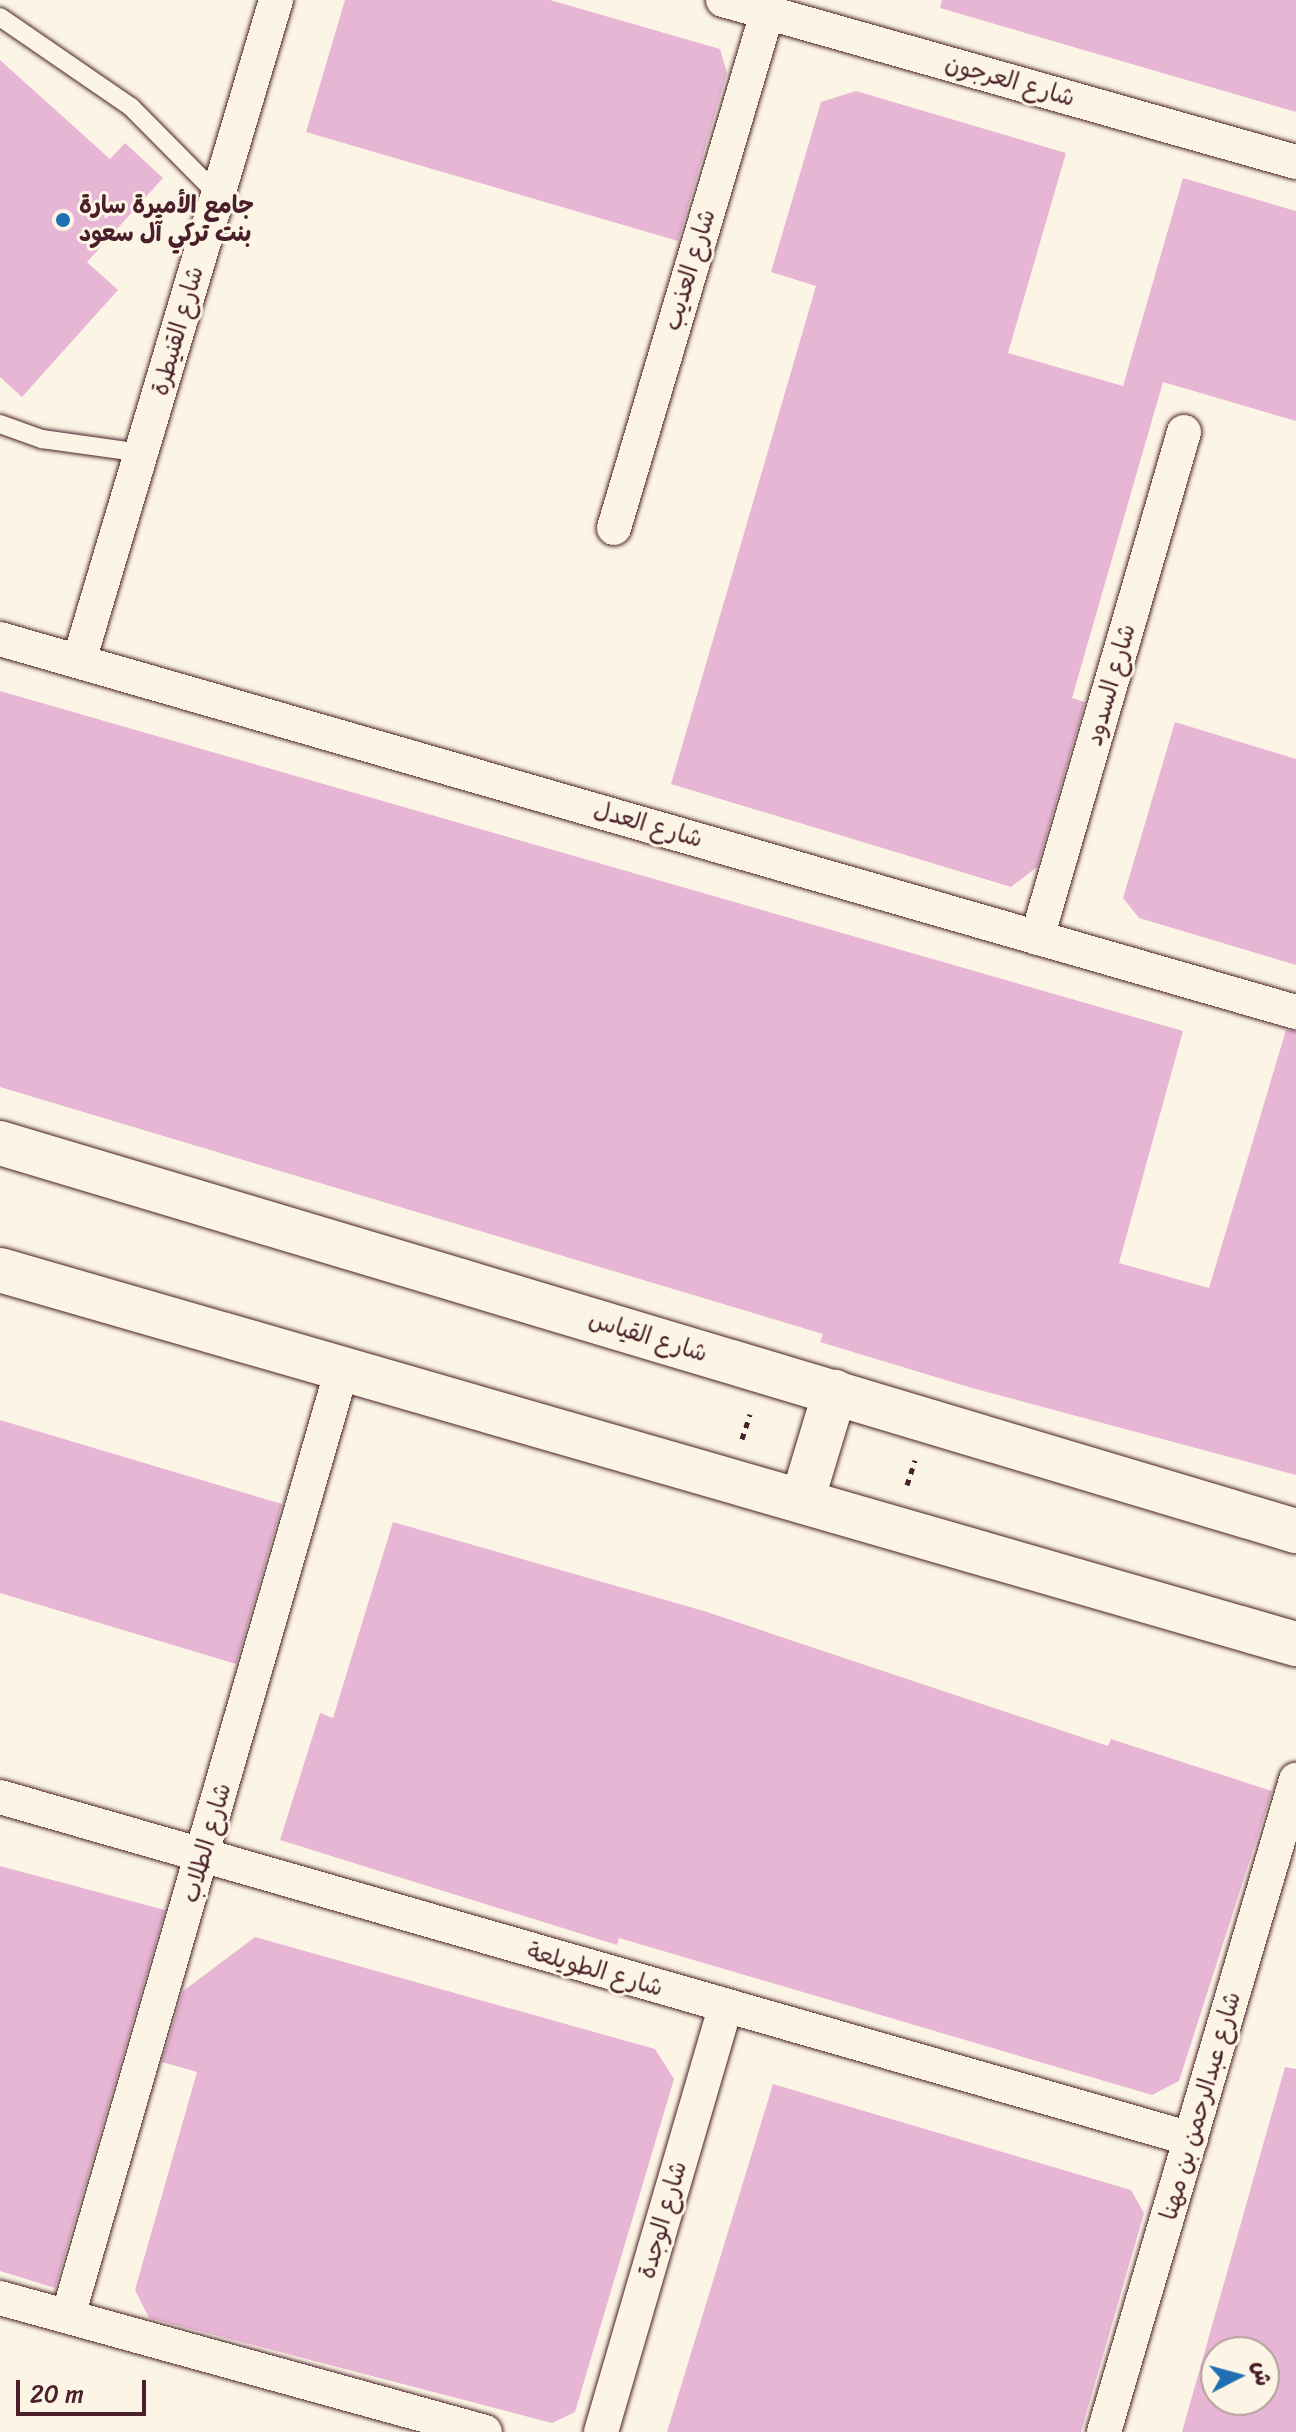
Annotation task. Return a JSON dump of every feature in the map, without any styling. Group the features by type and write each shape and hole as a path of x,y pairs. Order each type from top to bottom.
{"street":[{"name":"شارع القنيطرة","path":"79,661 276,0"},
{"name":"شارع العرجون","path":"723,0 1296,162"},
{"name":"شارع العذيب","path":"614,528 767,13"},
{"name":"شارع السدود","path":"1037,938 1184,432"},
{"name":"شارع العدل","path":"0,639 1296,1012"},
{"name":"شارع القياس","path":"0,1143 1296,1531"},
{"path":"0,1270 1296,1644"},
{"name":"شارع الطلاب","path":"68,2316 204,1856 342,1369"},
{"path":"802,1501 835,1392"},
{"name":"شارع عبدالرحمن بن مهنا","path":"1104,2432 1296,1780"},
{"name":"شارع الطويلعة","path":"0,1797 1191,2139"},
{"name":"شارع الوجدة","path":"601,2432 725,2007"},
{"path":"0,2298 485,2432"}],"lane":[{"path":"0,17 131,107 218,195"},
{"path":"0,424 91,449 141,453"}],"path":[{"path":"729,1480 765,1371"},
{"path":"894,1528 928,1420"}],"building":[{"path":"345,0 550,0 720,49 727,73 678,241 306,132"},
{"path":"942,0 1296,0 1296,112 940,8"},
{"name":"جامع الأميرة سارة بنت تركي آل سعود","path":"0,60 110,159 125,143 163,178 87,262 118,290 22,397 0,377"},
{"path":"856,91 1066,153 1008,353 1123,386 1183,178 1296,211 1296,421 1163,382 1072,698 1085,702 1037,867 1011,887 671,784 816,286 771,272 821,102"},
{"path":"0,691 1183,1031 1119,1263 1209,1288 1286,1030 1296,1031 1296,1475 972,1388 820,1342 823,1334 0,1087"},
{"path":"1175,722 1296,759 1296,965 1139,918 1123,898"},
{"path":"0,1420 282,1504 236,1664 0,1593"},
{"path":"393,1522 704,1611 1108,1746 1111,1739 1272,1791 1179,2081 1152,2095 619,1938 617,1945 280,1840 320,1713 333,1718"},
{"path":"0,1866 165,1910 55,2288 0,2271"},
{"path":"255,1937 655,2049 674,2079 575,2412 552,2423 149,2318 135,2290 197,2072 162,2062 183,1991"},
{"path":"1285,2067 1296,2069 1296,2432 1182,2432 1200,2368 1200,2416 1280,2416 1280,2336 1209,2336"},
{"path":"773,2084 1131,2190 1144,2213 1081,2432 667,2432"}],"place":[{"name":"جامع الأميرة سارة بنت تركي آل سعود","path":"63,220"}]}
